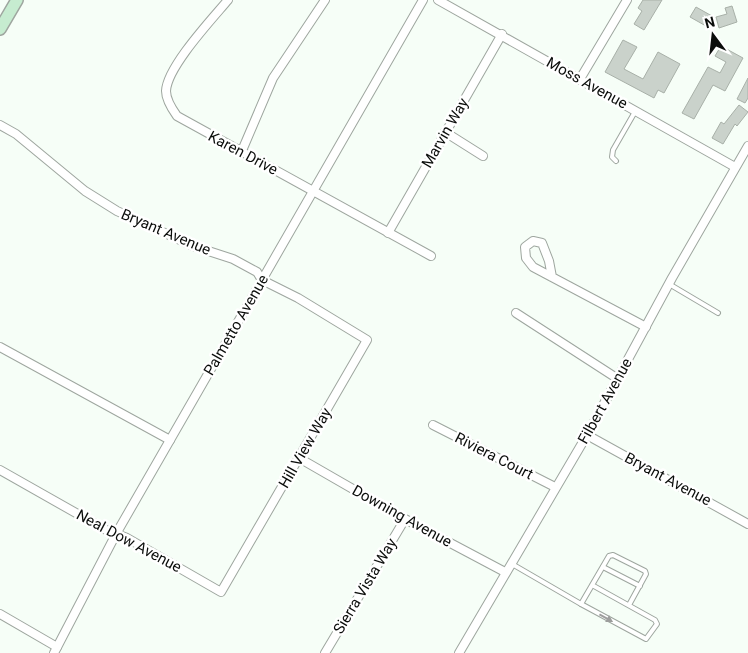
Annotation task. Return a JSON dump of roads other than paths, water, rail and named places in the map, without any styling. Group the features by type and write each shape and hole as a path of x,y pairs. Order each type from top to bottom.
{"street":[{"path":"0,29 17,0"},
{"name":"Karen Drive","path":"228,0 180,61 166,90 177,116 430,256"},
{"path":"241,153 273,78 325,0"},
{"name":"Palmetto Avenue","path":"55,650 116,534 423,0"},
{"name":"Moss Avenue","path":"438,0 502,34 735,167"},
{"path":"580,79 627,0"},
{"name":"Marvin Way","path":"388,232 502,34"},
{"name":"Bryant Avenue","path":"0,125 16,134 85,191 118,211 193,246 234,259 257,272 262,280 298,298 367,340"},
{"path":"446,132 483,156"},
{"name":"Filbert Avenue","path":"459,653 510,563 587,435 669,284 715,207 748,146"},
{"path":"552,276 542,243 533,240 525,246 526,258 533,267 646,326"},
{"path":"516,313 618,379"},
{"name":"Hill View Way","path":"243,556 367,340"},
{"path":"0,347 170,440"},
{"name":"Riviera Court","path":"433,424 555,487"},
{"name":"Bryant Avenue","path":"587,435 748,524"},
{"name":"Downing Avenue","path":"299,458 405,519 505,572"},
{"name":"Neal Dow Avenue","path":"0,470 221,592 243,556"},
{"name":"Sierra Vista Way","path":"325,653 405,519"},
{"path":"0,614 55,650"}],"lane":[{"path":"616,161 612,157 614,150 636,110"},
{"path":"669,284 718,313"},
{"path":"581,604 610,556 613,555 645,571 646,574 629,605"},
{"path":"510,563 581,604 646,638 657,624 655,620 592,585"},
{"path":"603,567 640,586"}]}
